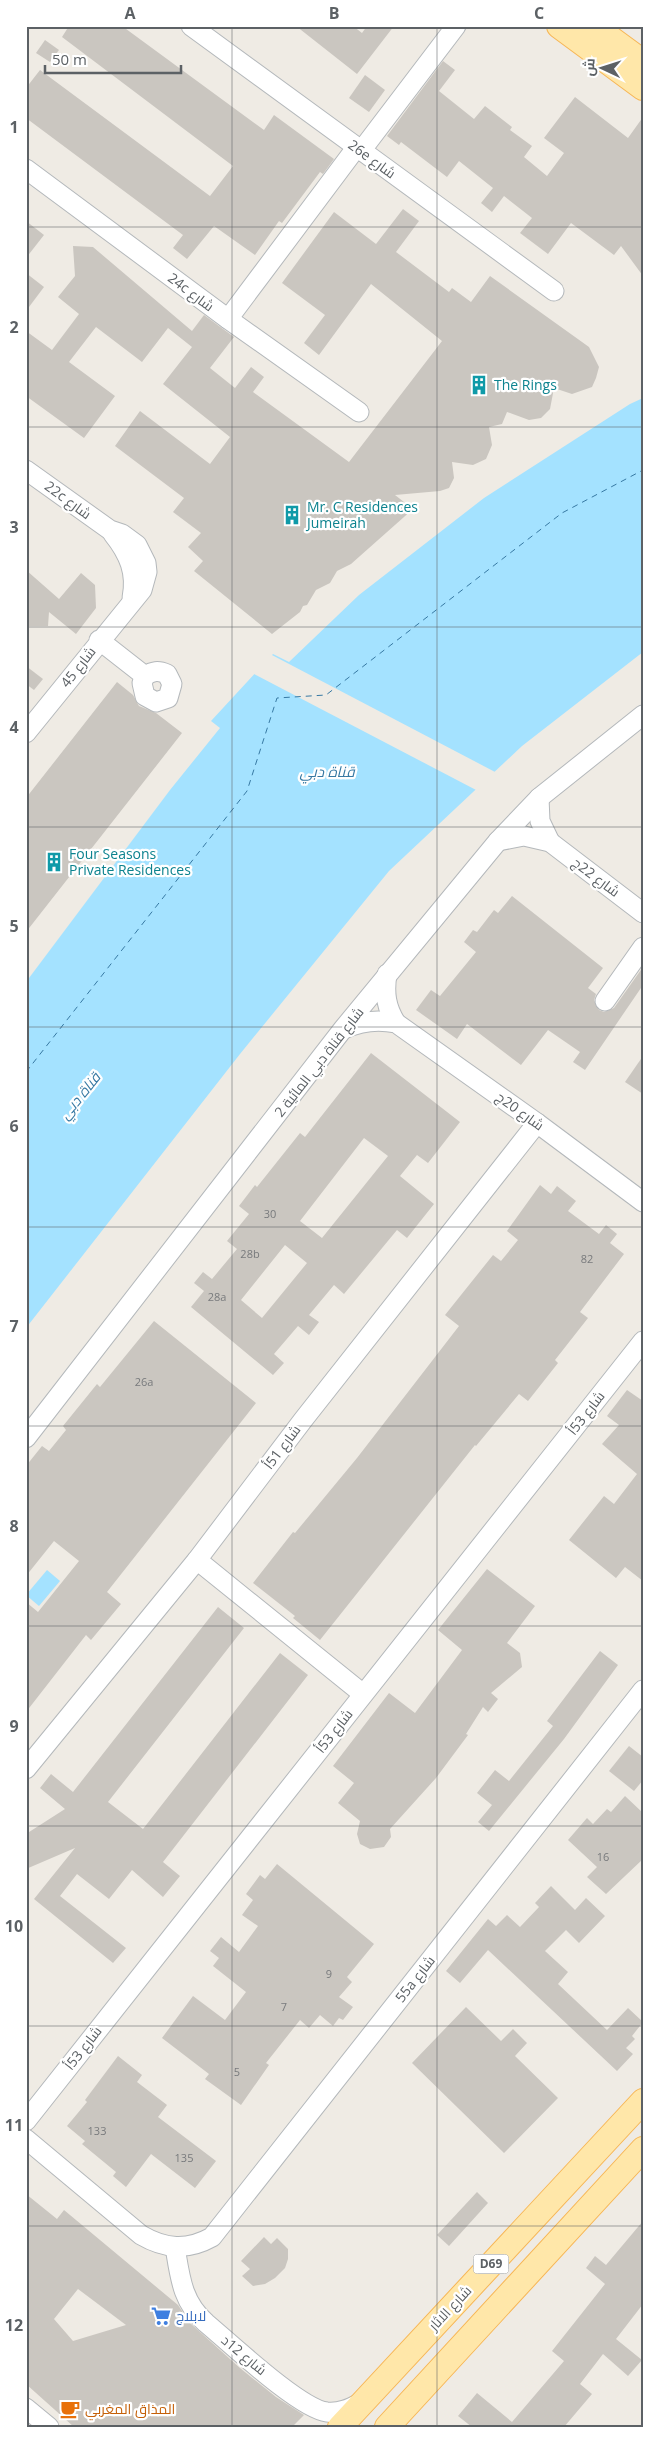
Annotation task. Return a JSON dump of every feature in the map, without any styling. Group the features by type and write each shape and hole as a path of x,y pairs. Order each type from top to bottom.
{"main road":[{"path":"559,26 643,88"},
{"path":"594,26 643,62"},
{"name":"شارع الاثار","path":"340,2427 643,2101"},
{"name":"D69","path":"387,2427 643,2149"}],"street":[{"name":"26e شارع","path":"191,26 554,291"},
{"path":"228,319 456,26"},
{"name":"24c شارع","path":"26,169 228,319 359,412"},
{"name":"22c شارع","path":"26,470 110,530 130,560 134,581 131,602"},
{"name":"شارع 45","path":"26,733 131,602"},
{"path":"99,640 145,676"},
{"name":"شارع قناة دبي المائية 2","path":"26,1438 343,1029 498,841 539,798 643,715"},
{"name":"شارع 22ج","path":"539,798 540,821 550,842"},
{"name":"شارع 22ج","path":"498,841 524,836 550,842 643,913"},
{"path":"605,1001 643,947"},
{"path":"387,974 385,995 387,1005 396,1023"},
{"path":"343,1029 364,1021 396,1023"},
{"name":"شارع 20ج","path":"396,1023 537,1123 643,1202"},
{"name":"شارع 51أ","path":"26,1769 196,1560 315,1404 537,1123"},
{"name":"شارع 53أ","path":"26,2121 643,1341"},
{"path":"196,1560 363,1694"},
{"name":"55a شارع","path":"175,2247 201,2244 212,2237 643,1690"},
{"path":"26,2139 141,2235 163,2245 175,2247"},
{"name":"شارع 12د","path":"175,2247 183,2289 192,2308 294,2396 309,2407 326,2412 343,2411 363,2402"},
{"path":"26,2408 50,2427"}],"water":[{"name":"قناة دبي","path":"643,398 643,652 522,746 389,871 240,1054 26,1328 26,982 170,790 220,728 211,721 273,654 289,662 359,595 484,498 630,404"},
{"path":"47,1570 60,1581 39,1606 26,1595"}],"pier":[{"path":"270,654 497,773 478,791 252,673"}],"building":[{"path":"69,26 122,26 264,130 274,115 334,159 323,174 320,172 282,223 279,221 255,255 214,226 187,259 173,248 183,235 26,118 26,88 40,70 210,196 233,166 62,37"},
{"path":"296,26 353,26 362,33 367,26 394,26 357,74"},
{"path":"45,40 59,50 50,62 36,53"},
{"path":"443,61 455,70 439,91 474,119 485,106 512,127 510,130 532,146 524,157 547,176 564,153 544,138 575,97 628,138 643,117 643,276 621,246 614,255 571,223 548,254 520,233 532,218 504,196 492,212 481,203 493,188 459,161 447,177 401,142 399,145 387,136"},
{"path":"365,75 385,90 369,112 349,98"},
{"path":"403,209 419,221 396,252 449,292 452,288 471,302 490,276 589,347 599,367 596,378 592,387 572,394 554,388 550,409 541,418 529,420 507,412 502,424 489,427 492,445 486,459 473,465 452,462 454,478 449,488 440,491 395,495 413,509 351,564 337,571 330,583 316,590 307,605 303,606 300,612 272,634 194,571 203,561 188,547 201,533 173,512 184,498 115,446 140,411 210,464 230,437 163,384 192,347 168,328 142,362 96,327 69,362 115,396 84,438 26,396 26,331 52,350 79,314 58,297 75,276 73,246 93,247 192,331 204,315 234,337 210,368 235,388 251,367 264,377 253,392 349,462 442,341 371,284 319,355 304,343 325,315 282,283 334,212 376,244"},
{"path":"26,221 44,235 26,258"},
{"path":"26,273 44,287 26,311"},
{"path":"26,570 59,599 81,573 95,585 96,608 76,634 49,612 48,626 26,626"},
{"path":"26,666 43,679 34,690 26,684"},
{"name":"Four Seasons Private Residences","path":"117,682 133,695 139,706 156,713 182,733 26,932 26,798"},
{"path":"512,896 603,968 588,988 596,994 594,1000 599,1010 604,1012 614,1008 643,967 643,985 585,1070 573,1062 580,1052 548,1030 521,1065 467,1024 457,1039 416,1010 431,990 440,996 476,952 464,942 473,930 477,932 494,910 498,913"},
{"path":"371,1053 460,1122 428,1163 417,1155 400,1176 434,1204 407,1238 397,1230 344,1294 334,1285 309,1315 319,1322 309,1335 298,1326 274,1354 284,1363 273,1375 191,1307 204,1291 194,1283 203,1272 212,1279 237,1249 227,1241 249,1214 239,1206 255,1185 257,1187 300,1133 305,1137","holes":["364,1138 388,1156 322,1238 300,1221","285,1245 307,1263 262,1318 241,1300"]},
{"path":"643,1056 643,1094 625,1082"},
{"path":"540,1185 551,1194 557,1186 576,1201 568,1211 599,1234 606,1225 617,1234 610,1243 624,1254 580,1312 588,1318 555,1360 558,1363 528,1401 519,1394 475,1445 320,1640 293,1618 295,1616 253,1583 293,1532 295,1533 357,1458 459,1326 445,1315 493,1255 501,1261 518,1240 507,1231"},
{"path":"154,1321 256,1403 107,1592 121,1604 91,1640 86,1635 26,1712 26,1602 38,1612 79,1561 54,1541 26,1576 26,1466 42,1446 49,1451 66,1430 63,1426 97,1384 100,1387"},
{"path":"627,1390 643,1401 643,1581 625,1567 616,1578 569,1540 604,1496 614,1504 637,1474 602,1444 619,1425 607,1416"},
{"path":"487,1569 535,1606 507,1643 520,1653 522,1667 491,1693 498,1699 488,1712 483,1707 466,1734 468,1735 436,1778 390,1829 391,1837 384,1847 370,1849 360,1844 357,1834 360,1821 338,1803 354,1783 333,1766 389,1693 415,1713 462,1650 438,1630"},
{"path":"218,1607 244,1628 108,1802 143,1829 280,1653 308,1675 163,1862 180,1876 163,1897 132,1870 109,1899 77,1874 60,1896 126,1948 113,1963 34,1899 75,1848 26,1869 26,1834 65,1809 40,1788 51,1774 73,1792"},
{"path":"600,1651 618,1665 564,1739 489,1831 478,1822 492,1805 477,1793 495,1770 509,1781 553,1726 547,1721"},
{"path":"629,1746 643,1757 643,1780 634,1791 609,1771"},
{"path":"625,1796 643,1813 643,1859 606,1894 587,1877 597,1867 568,1840 587,1818 593,1824 607,1809 611,1812"},
{"path":"277,1864 374,1944 347,1977 352,1982 339,1997 353,2007 343,2020 339,2018 333,2026 320,2015 309,2028 300,2020 266,2063 269,2065 241,2105 205,2079 209,2074 162,2038 193,1996 225,2020 246,1992 213,1966 219,1958 210,1951 221,1937 239,1952 258,1926 242,1915 253,1900 246,1894 260,1875 265,1879"},
{"path":"551,1886 575,1910 586,1898 605,1916 579,1943 566,1930 545,1951 568,1972 558,1984 607,2030 628,2008 643,2022 632,2036 635,2039 626,2048 633,2054 617,2071 488,1950 460,1983 446,1971 488,1919 496,1926 507,1915 520,1927 539,1907 535,1903"},
{"path":"466,2007 501,2041 513,2029 527,2043 515,2056 558,2098 504,2153 412,2063"},
{"path":"118,2056 142,2075 137,2082 167,2105 158,2117 216,2161 195,2188 151,2154 126,2187 113,2176 116,2172 82,2144 85,2141 67,2126 87,2102 85,2100"},
{"path":"477,2192 488,2203 449,2246 437,2235"},
{"name":"لابلاج","path":"26,2194 57,2219 64,2210 178,2305 190,2323 240,2368 276,2397 304,2415 292,2427 74,2427 26,2384","holes":["78,2289 126,2325 73,2341 54,2319"]},
{"path":"643,2221 643,2304 616,2339 642,2360 628,2376 603,2354 580,2384 592,2394 564,2427 472,2427 458,2416 477,2393 512,2422 564,2361 552,2351 605,2284 586,2268 595,2256 606,2265"},
{"path":"264,2237 271,2244 277,2238 288,2249 288,2259 285,2268 275,2278 265,2284 253,2286 242,2276 250,2269 241,2261"}],"ferry route":[{"path":"26,1072 247,791 277,698 326,695 562,513 643,470"}],"place":[{"name":"The Rings","path":"479,385"},
{"name":"Mr. C Residences Jumeirah","path":"292,515"},
{"name":"Four Seasons Private Residences","path":"54,862"},
{"name":"لابلاج","path":"161,2316"},
{"name":"المذاق المغربي","path":"70,2409"}]}
